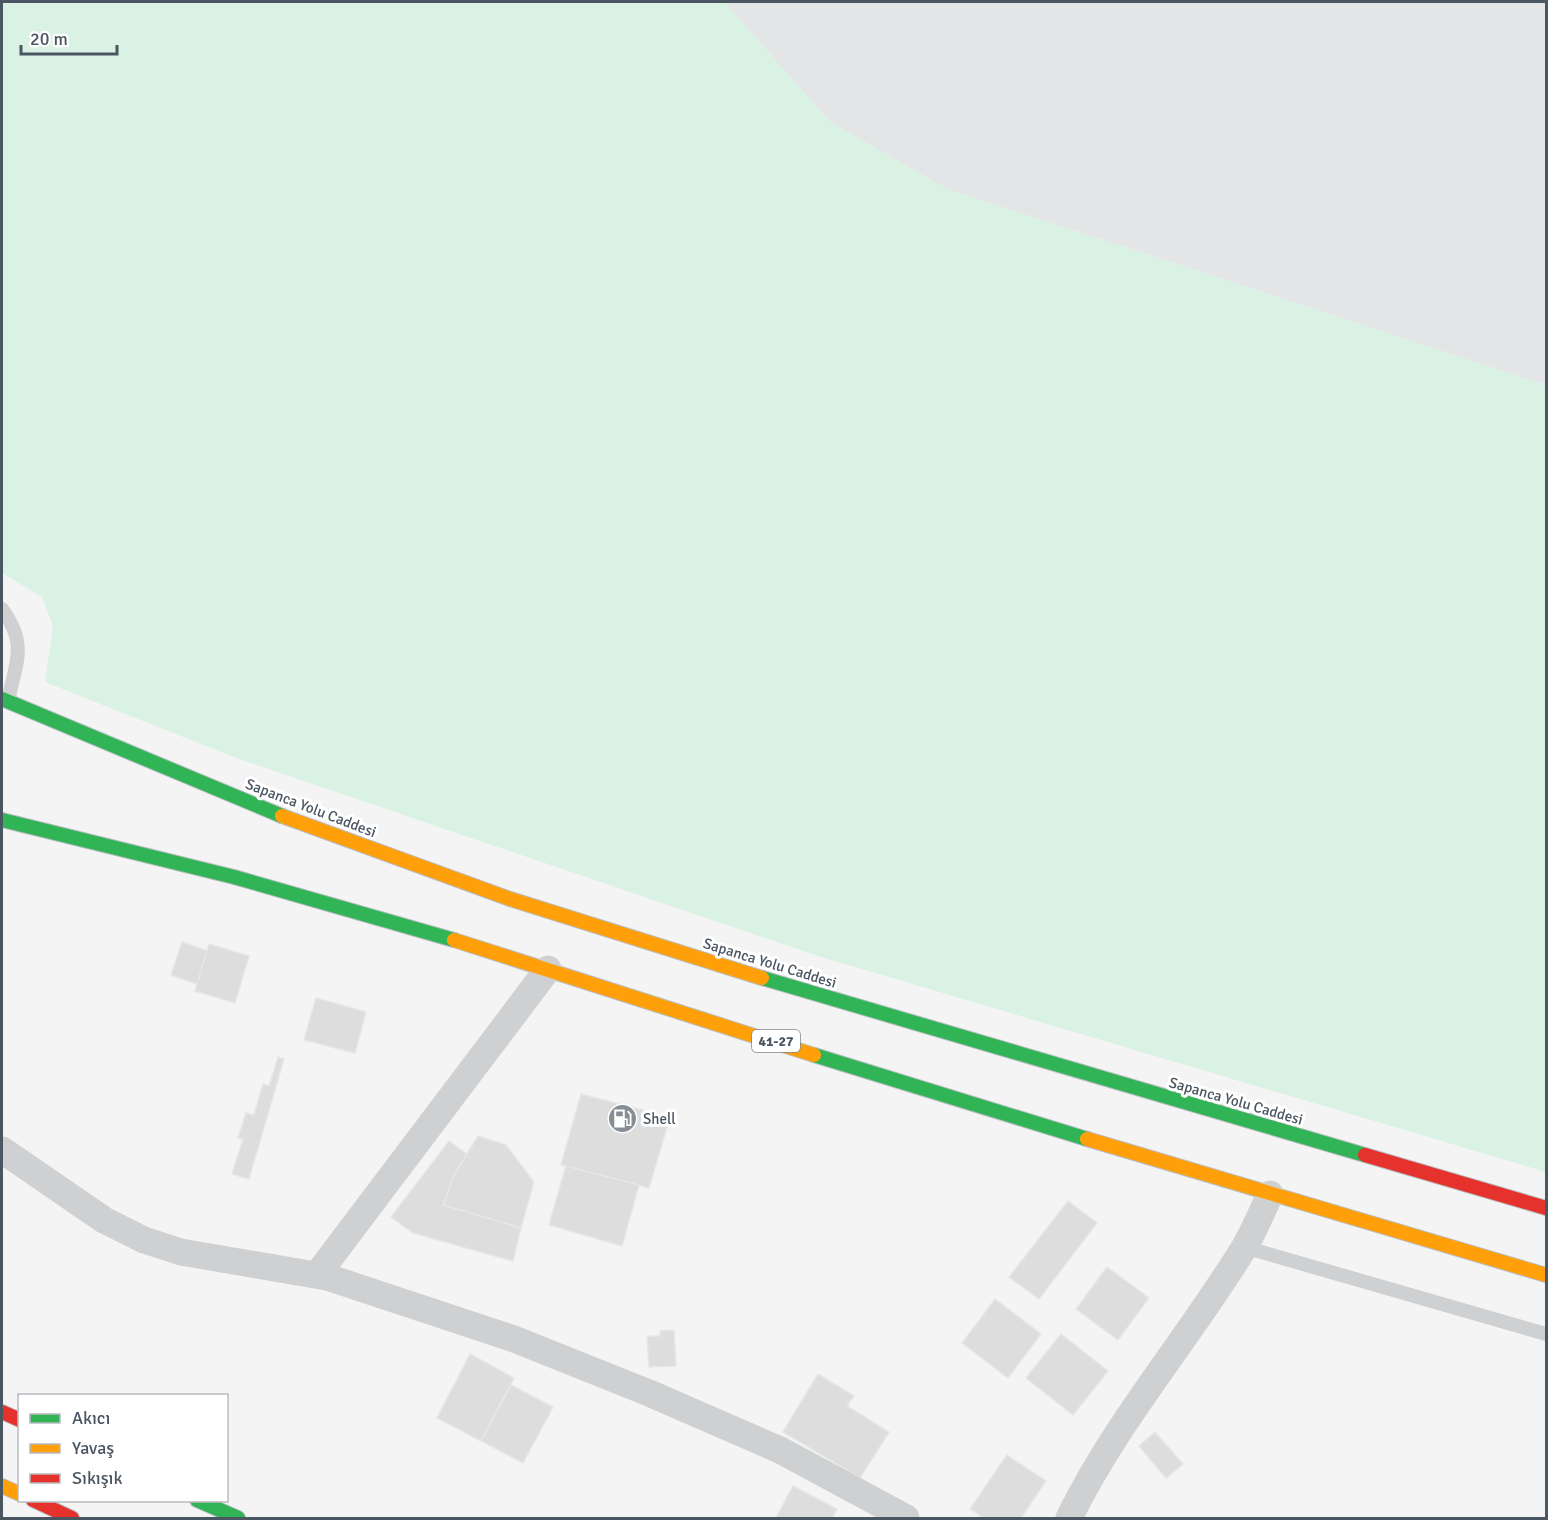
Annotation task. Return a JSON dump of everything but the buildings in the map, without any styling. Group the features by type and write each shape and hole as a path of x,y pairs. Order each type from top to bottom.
{"highway":[{"name":"Sapanca Yolu Caddesi","path":"5,700 204,785 469,885 545,911 971,1042 1546,1208"},
{"name":"41-27","path":"2,820 234,877 477,946 964,1103 1546,1275"},
{"path":"2,1412 18,1419"},
{"path":"2,1486 18,1493"},
{"path":"37,1502 72,1518"},
{"path":"202,1502 238,1518"}],"street":[{"path":"317,1275 548,969"},
{"path":"2,1150 104,1220 144,1240 181,1252 317,1275 514,1339 649,1393 780,1450 906,1518"},
{"path":"1069,1518 1084,1489 1137,1404 1244,1247 1270,1194"}],"lane":[{"path":"2,609 15,627 19,648 5,700"},
{"path":"1244,1247 1546,1334"}],"shaded area":[{"path":"724,2 1546,2 1546,385 947,189 830,122"}],"green space":[{"path":"2,2 724,2 830,122 947,189 1546,385 1546,1172 818,956 236,758 45,682 53,626 42,597 2,573"}],"traffic: fast":[{"path":"2,699 282,816"},
{"path":"2,820 234,877 454,940"},
{"path":"762,978 1365,1155"},
{"path":"814,1055 1087,1139"},
{"path":"202,1502 238,1518"}],"traffic: slow":[{"path":"282,816 510,899 762,978"},
{"path":"454,940 814,1055"},
{"path":"1087,1139 1546,1275"},
{"path":"2,1486 18,1493"}],"traffic: jam":[{"path":"1365,1155 1546,1208"},
{"path":"2,1412 18,1419"},
{"path":"37,1502 72,1518"}],"place":[{"name":"Shell","path":"622,1119"}]}
